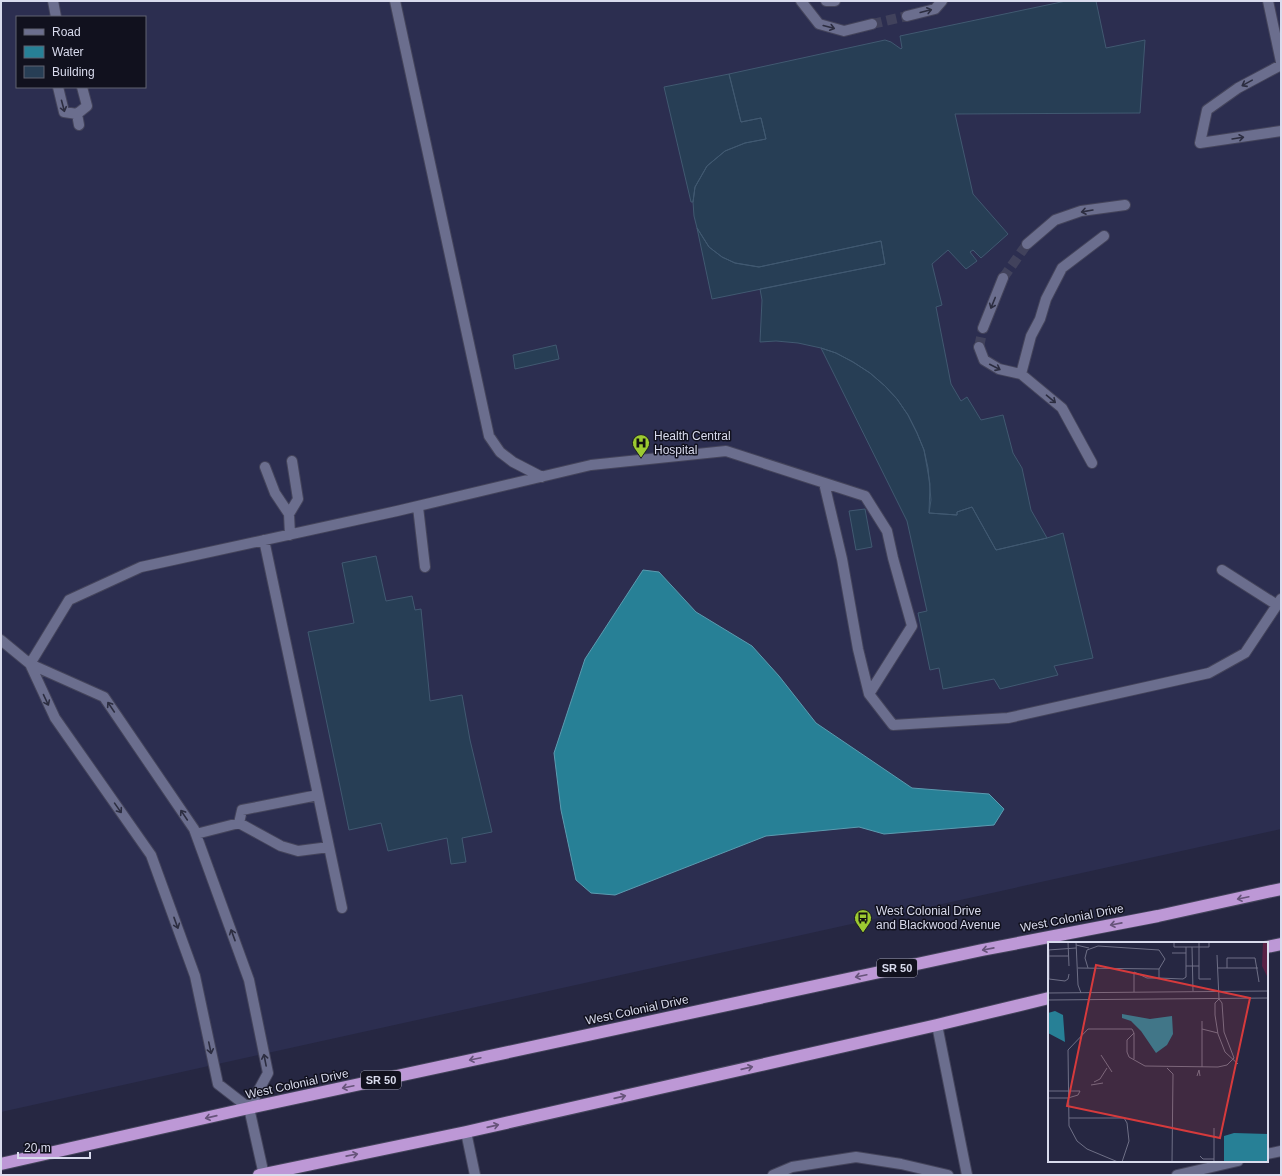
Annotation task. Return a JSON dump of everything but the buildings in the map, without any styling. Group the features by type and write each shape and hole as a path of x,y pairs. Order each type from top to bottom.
{"highway":[{"name":"West Colonial Drive","path":"1,1164 249,1108 982,950 1158,916 1281,889"},
{"path":"1268,947 1281,944"},
{"path":"263,1175 466,1132 937,1025 1048,998"}],"street":[{"path":"53,1 56,16"},
{"path":"395,1 489,436 500,452 513,462 542,477"},
{"path":"801,1 819,24 844,31 872,24"},
{"path":"826,1 835,1"},
{"path":"907,16 935,9 942,1"},
{"path":"1268,1 1281,63 1238,88 1207,110 1200,144 1281,131"},
{"path":"58,88 64,112 76,114 87,106 82,88"},
{"path":"76,114 79,125"},
{"path":"1026,244 1055,220 1081,211 1125,205"},
{"path":"1021,374 1031,336 1040,320 1046,298 1062,268 1104,236"},
{"path":"983,328 1003,278"},
{"path":"979,347 984,360 999,369 1021,374 1062,408 1092,463"},
{"path":"30,664 69,600 141,568 418,507 591,465 726,451 865,496 887,530 893,558 912,626 869,694"},
{"path":"289,514 298,499 292,461"},
{"path":"265,467 275,493 289,514 290,535"},
{"path":"824,483 842,559 858,649 869,694 893,725 1008,718 1209,673 1245,653 1279,602 1222,570"},
{"path":"418,507 425,567"},
{"path":"264,540 342,908"},
{"path":"1,640 30,664 104,697 194,829 250,980 268,1074 249,1108"},
{"path":"30,664 55,718 151,855 195,976 218,1084 249,1108 263,1175"},
{"path":"238,823 242,810 318,795"},
{"path":"196,834 238,823 281,846 298,851 329,847"},
{"path":"937,1025 967,1175"},
{"path":"466,1132 475,1175"},
{"path":"1268,1154 1281,1151"},
{"path":"773,1175 792,1167 856,1157 901,1164 948,1175"},
{"path":"1177,1175 1234,1162"}],"shaded area":[{"name":"Health Central Hospital","path":"1,1 1281,1 1281,829 1,1112"}],"water":[{"path":"643,570 659,572 696,612 752,646 779,676 816,723 912,788 989,794 1004,809 994,825 884,834 859,827 766,836 615,895 591,893 576,880 561,810 554,753 585,659"}],"tunnel":[{"path":"872,24 907,16"},
{"path":"1003,278 1027,244"},
{"path":"979,347 983,328"}],"place":[{"name":"Health Central Hospital","path":"641,458"},
{"name":"West Colonial Drive and Blackwood Avenue","path":"863,933"}]}
